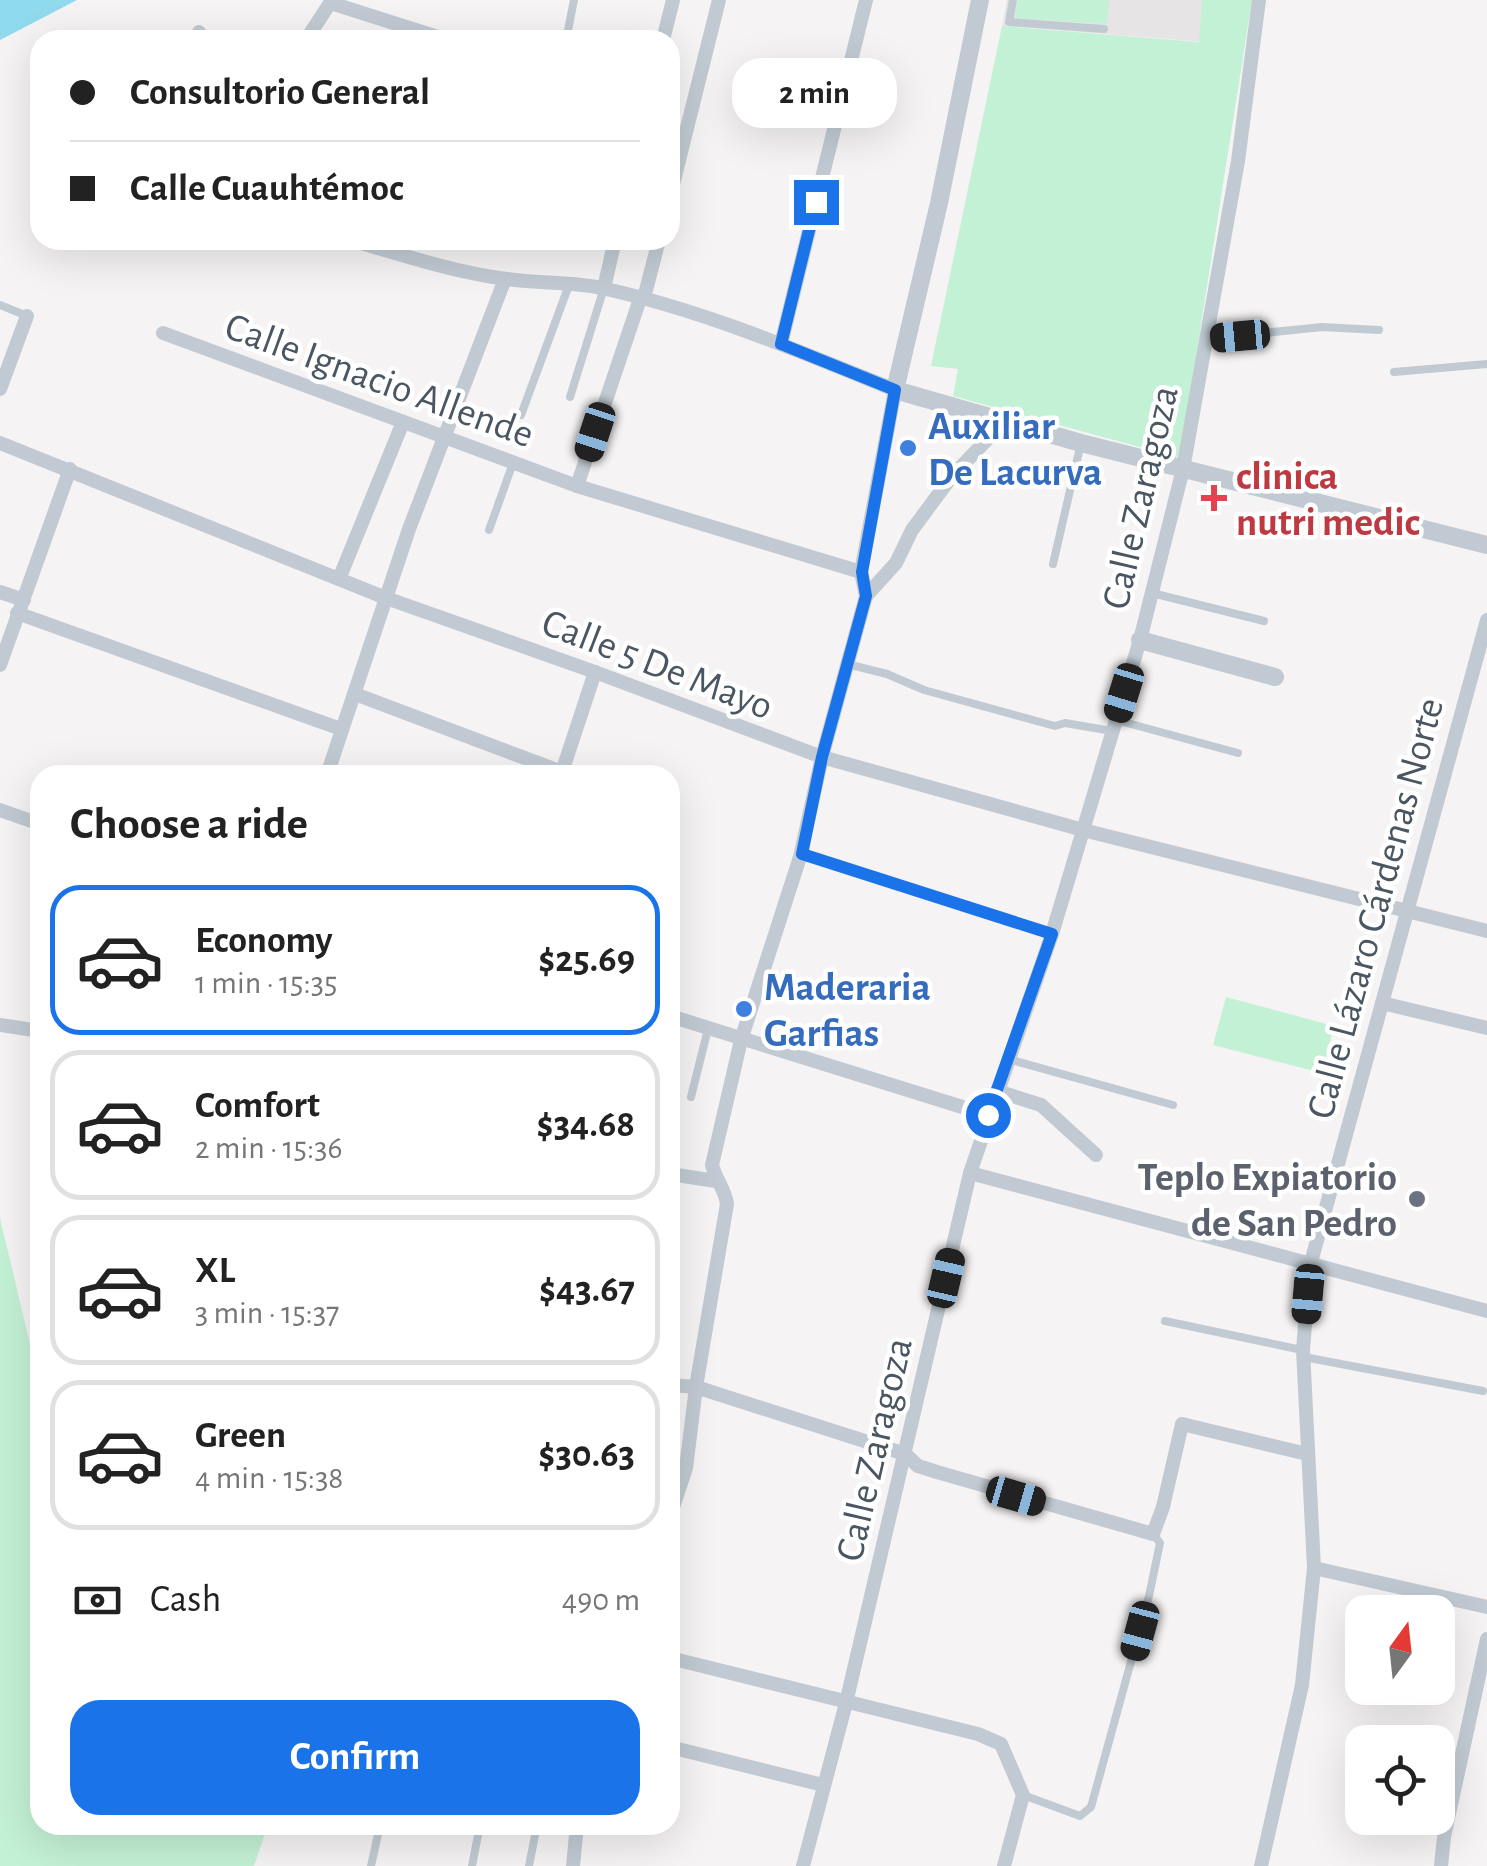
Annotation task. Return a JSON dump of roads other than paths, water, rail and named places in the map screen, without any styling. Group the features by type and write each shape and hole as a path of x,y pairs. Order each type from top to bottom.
{"street":[{"path":"666,30 673,0"},
{"path":"680,156 719,0"},
{"path":"781,344 866,0"},
{"path":"680,1486 727,1204 725,1190 716,1181 712,1165 740,1040 802,854 822,757 866,596 862,572 895,390 939,203 980,0"},
{"name":"Calle Zaragoza","path":"803,1866 846,1703 970,1173 1084,830 1140,640 1183,469 1238,160 1258,0"},
{"path":"313,30 332,1 417,30"},
{"path":"386,250 505,279 604,288 642,298 781,344 895,390 1004,422 1487,546"},
{"path":"604,288 613,250"},
{"path":"577,486 656,250"},
{"path":"330,765 444,436 505,279"},
{"path":"0,389 28,316"},
{"name":"Calle Ignacio Allende","path":"163,333 577,486 862,572"},
{"path":"339,579 403,422"},
{"path":"866,596 896,563 912,530 952,476 1004,422"},
{"name":"Calle 5 De Mayo","path":"0,443 386,598 822,757 1084,830 1487,931"},
{"path":"0,665 70,469"},
{"path":"0,592 21,606 342,730"},
{"name":"Calle Lázaro Cárdenas Norte","path":"1261,1866 1302,1685 1314,1568 1304,1353 1310,1266 1487,620"},
{"path":"1140,640 1274,677"},
{"path":"564,765 595,672"},
{"path":"355,694 538,765"},
{"path":"0,810 30,820"},
{"path":"1382,1003 1487,1028"},
{"path":"680,1019 988,1115"},
{"path":"0,1025 30,1030"},
{"path":"996,1091 1041,1105 1096,1155"},
{"path":"970,1173 1487,1312"},
{"path":"680,1176 716,1181"},
{"path":"680,1386 696,1387 905,1454 918,1466 937,1472 1153,1534 1182,1424 1307,1454"},
{"path":"1314,1568 1487,1606"},
{"path":"1441,1866 1487,1639"},
{"path":"680,1661 992,1738 1005,1752 1024,1795 1004,1866"},
{"path":"680,1750 823,1786"},
{"path":"573,1866 576,1835"}],"lane":[{"path":"568,30 574,0"},
{"path":"1013,0 1009,22 1104,29"},
{"path":"521,415 569,285"},
{"path":"570,397 604,288"},
{"path":"0,305 28,316"},
{"path":"1206,339 1332,326 1380,330"},
{"path":"1394,372 1487,364"},
{"path":"1053,564 1081,443"},
{"path":"488,530 513,463"},
{"path":"1152,593 1264,621"},
{"path":"847,664 1055,726 1065,722 1114,725 1238,753"},
{"path":"802,854 1052,934"},
{"path":"691,1097 708,1029"},
{"path":"1008,1059 1173,1105"},
{"path":"1165,1321 1483,1390"},
{"path":"1024,1795 1080,1816 1091,1807 1150,1596 1160,1543 1153,1534"},
{"path":"371,1866 378,1835"},
{"path":"472,1866 478,1835"},
{"path":"529,1866 535,1835"}],"water":[{"path":"0,0 77,0 0,40"}],"place":[{"name":"Auxiliar De Lacurva","path":"908,448"},
{"name":"clinica nutri medic","path":"1214,498"},
{"name":"Maderaria Garfias","path":"744,1009"},
{"name":"Teplo Expiatorio de San Pedro","path":"1417,1199"}]}
